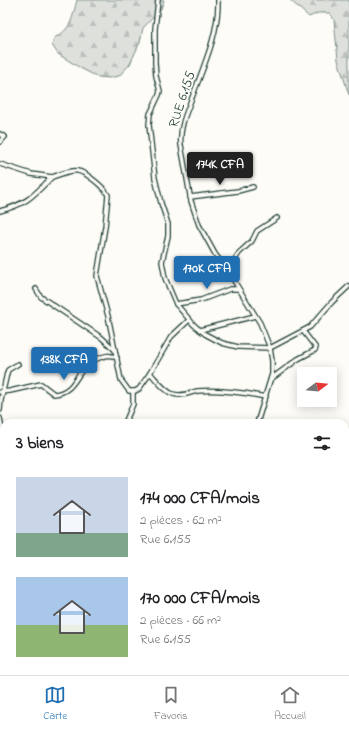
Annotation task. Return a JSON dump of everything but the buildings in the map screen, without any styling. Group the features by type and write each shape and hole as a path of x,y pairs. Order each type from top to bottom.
{"street":[{"path":"158,0 155,28 155,57 156,76 160,91 150,114 149,125 153,168 161,203 168,224 168,236 162,262 165,278 176,304 189,320 211,338 230,345 270,348 303,331 313,324 332,302 349,286"},
{"name":"RUE 6.155","path":"218,0 213,36 184,117 180,136 184,171 199,225 264,331 270,348 273,369 258,419"},
{"path":"0,134 5,137 0,142"},
{"path":"0,164 31,174 52,177 79,170 96,181 106,190 108,195 105,227 97,276 108,316 121,380 127,389 133,392"},
{"path":"0,211 30,199 52,177"},
{"path":"190,197 238,191 254,187"},
{"path":"228,271 239,253 252,241 257,230 277,218"},
{"path":"36,289 41,297 102,338 115,350"},
{"path":"176,304 201,300 230,289 238,289"},
{"path":"200,330 255,316"},
{"path":"133,392 139,389 171,337 189,320"},
{"path":"271,379 298,359 315,350 316,348 303,331"},
{"path":"1,392 41,384 54,394 60,393 74,383 90,362 109,355 117,358"},
{"path":"0,410 1,392 8,370 18,364"},
{"path":"150,373 167,391 173,394 184,395 198,391 248,393 266,397"},
{"path":"127,419 133,404 133,392"}],"green space":[{"path":"77,0 164,0 161,9 143,28 140,42 130,64 119,76 109,78 98,77 82,69 58,54 52,45 54,38 60,35 68,27"},
{"path":"290,0 349,0 349,95 338,60 334,20 330,13 318,13 309,17"}]}
